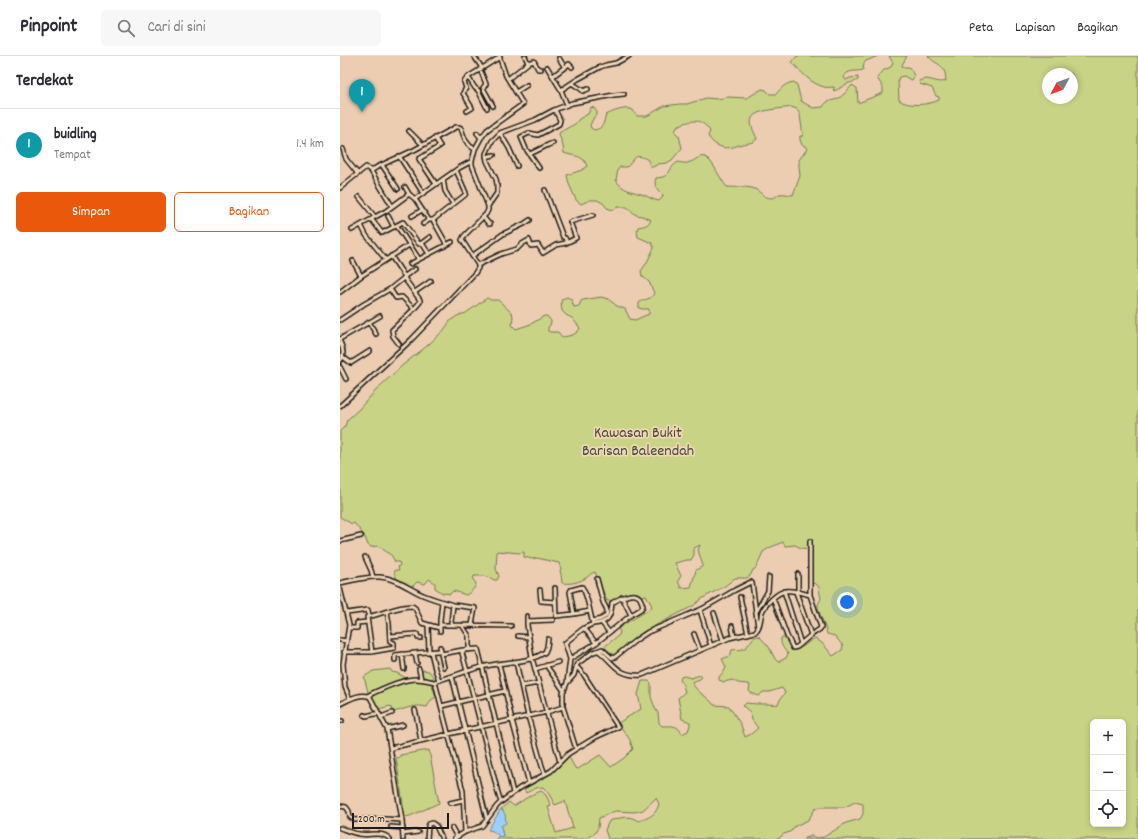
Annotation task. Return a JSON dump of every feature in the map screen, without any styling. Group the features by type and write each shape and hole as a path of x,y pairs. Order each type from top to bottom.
{"street":[{"path":"474,56 481,69 486,84 483,88 493,106"},
{"path":"525,56 528,63"},
{"path":"560,56 564,68"},
{"path":"561,90 600,67 616,63 629,56"},
{"path":"467,111 472,108 463,93 466,88 464,82 468,77 499,57 508,79 523,104 487,130 480,138 475,149 472,161 488,206 488,211 462,238 462,240 478,265"},
{"path":"508,79 528,63 534,61 538,68 542,69"},
{"path":"553,76 569,64 572,67"},
{"path":"547,67 561,90 567,105"},
{"path":"468,77 478,90 487,108"},
{"path":"572,83 580,87 583,91 588,89"},
{"path":"516,92 527,85"},
{"path":"488,206 497,193 497,184 486,157 492,141 500,133 536,120 567,105 589,99 624,94"},
{"path":"539,168 524,145 522,136 532,133 539,134 559,124 560,120 555,110"},
{"path":"371,171 459,126 469,146 475,149"},
{"path":"409,132 423,145"},
{"path":"477,133 480,138"},
{"path":"500,133 517,166"},
{"path":"435,138 440,146 420,159 436,184"},
{"path":"530,154 553,143"},
{"path":"343,149 343,156 358,174"},
{"path":"486,157 494,155"},
{"path":"399,156 423,194"},
{"path":"415,199 456,170 472,161"},
{"path":"382,165 398,189"},
{"path":"340,182 341,187 366,167 371,171 392,206"},
{"path":"424,224 464,196 466,193 456,170"},
{"path":"443,179 445,191 453,204"},
{"path":"405,187 431,220 448,245"},
{"path":"545,190 563,237 567,242"},
{"path":"352,230 372,220 375,216 409,194"},
{"path":"359,197 375,216"},
{"path":"412,216 422,210"},
{"path":"340,406 411,340 475,273 478,265 501,254 518,249 522,244 530,240 531,246 538,245 543,253 556,245 576,238 570,222 593,215"},
{"path":"388,216 419,259"},
{"path":"483,217 490,224"},
{"path":"372,220 381,233 404,222 419,245 430,237"},
{"path":"472,256 503,234 530,220"},
{"path":"361,225 369,239 386,260"},
{"path":"410,264 452,242"},
{"path":"422,243 429,254"},
{"path":"340,292 409,244"},
{"path":"391,256 421,300 414,309 392,330 393,336 399,344"},
{"path":"353,261 361,276"},
{"path":"340,320 390,289 415,269"},
{"path":"415,292 431,281"},
{"path":"390,289 397,298 402,297 414,309"},
{"path":"340,361 343,357 343,349 340,340 380,316"},
{"path":"370,322 376,334"},
{"path":"343,357 351,363 370,351"},
{"path":"340,367 346,379"},
{"path":"340,541 361,536"},
{"path":"773,598 794,648 821,627 810,595 810,541"},
{"path":"365,557 373,577"},
{"path":"798,574 797,592 811,635"},
{"path":"340,583 373,577 394,580 423,595 442,602 475,608 472,625"},
{"path":"756,613 768,591 769,577"},
{"path":"576,749 563,707 563,693 567,683 570,659 565,643 584,628 601,620 606,613 607,610 597,579"},
{"path":"567,683 574,675 578,662 593,652 602,649 612,658 615,658 648,632 700,610 751,582 758,628"},
{"path":"574,614 570,592 571,590 582,587 590,611 592,623"},
{"path":"340,588 349,628 342,661 342,674 350,699"},
{"path":"555,588 556,616 590,611"},
{"path":"540,590 540,601 555,602"},
{"path":"784,591 801,644"},
{"path":"597,651 602,653 619,671 634,676 642,675 723,640 755,632 758,628 763,610 773,598 781,592 792,591 810,595"},
{"path":"570,659 596,643 631,615 641,609 643,606 641,599 634,594 622,597 612,603 611,612 602,624"},
{"path":"622,597 631,615"},
{"path":"740,597 748,634"},
{"path":"440,628 442,602"},
{"path":"452,625 453,605"},
{"path":"369,616 412,606 415,608 422,623 440,628 452,625 511,626"},
{"path":"347,614 368,610 369,616 367,617 367,622 370,631 372,652"},
{"path":"700,610 711,646"},
{"path":"344,652 372,652 394,648 394,643 390,641 387,612"},
{"path":"714,613 723,640"},
{"path":"527,616 532,658 560,762"},
{"path":"527,621 553,620"},
{"path":"349,628 358,628 357,623 367,622"},
{"path":"592,623 602,624 609,632"},
{"path":"428,625 430,652 435,668 441,706 463,791 465,832"},
{"path":"462,625 469,636 469,650"},
{"path":"732,626 734,637"},
{"path":"584,628 596,643"},
{"path":"390,636 418,634 418,638 421,638"},
{"path":"694,634 700,650"},
{"path":"518,636 529,637"},
{"path":"340,704 358,696 367,696 393,684 412,679 437,681 492,664 516,662 532,658 545,652 548,639"},
{"path":"340,640 347,641"},
{"path":"395,660 394,655 478,649 513,793"},
{"path":"463,650 462,653 464,664 501,802"},
{"path":"441,651 444,667"},
{"path":"415,653 418,662"},
{"path":"402,654 404,669"},
{"path":"516,662 528,716 545,774"},
{"path":"535,669 558,662"},
{"path":"499,664 529,783"},
{"path":"547,665 564,691"},
{"path":"452,828 456,838 465,832 482,826 494,809 513,793 556,767 568,754 596,737 618,727 582,671 576,666"},
{"path":"419,669 421,679"},
{"path":"452,676 487,820"},
{"path":"522,686 539,683"},
{"path":"441,706 505,691"},
{"path":"367,696 370,697 387,729 402,820 402,839"},
{"path":"391,748 563,707"},
{"path":"415,710 419,726 420,741"},
{"path":"364,715 366,716 379,713"},
{"path":"381,717 392,713"},
{"path":"387,729 403,724"},
{"path":"450,803 463,800"},
{"path":"340,806 346,807 349,811 350,817 355,820 402,820"},
{"path":"427,839 428,826 432,823 436,826 442,839"},
{"path":"391,827 403,828"},
{"path":"340,828 357,834 383,834 390,839"},
{"path":"403,834 418,832"}],"green space":[{"path":"797,56 878,56 866,61 864,63 863,70 849,72 844,78 846,80 858,77 858,80 833,91 834,87 819,85 802,73 792,62"},
{"name":"Kawasan Bukit Barisan Baleendah","path":"889,56 907,56 902,65 903,67 909,67 914,77 912,80 904,76 899,77 899,100 908,104 919,104 939,100 939,97 936,96 932,88 920,84 919,81 922,79 929,79 939,82 946,81 943,68 928,56 1138,56 1138,839 804,839 811,836 818,838 824,837 846,823 860,819 863,814 863,804 855,802 845,807 820,807 815,809 808,820 795,826 790,832 784,834 778,839 608,839 605,830 609,821 628,817 638,821 649,817 658,808 659,804 656,798 643,810 634,812 615,811 599,818 598,828 594,834 584,839 496,839 499,836 503,836 501,826 503,824 503,810 501,809 509,802 514,806 531,795 541,791 546,795 551,806 548,807 556,833 573,828 565,801 555,805 543,787 536,788 526,793 524,789 556,770 569,757 575,768 578,769 600,755 611,767 624,758 633,749 630,740 618,723 641,709 638,694 642,681 649,681 651,683 651,697 658,713 659,723 662,726 676,727 682,734 688,731 690,722 682,719 678,698 685,692 680,680 681,677 684,676 691,678 700,675 702,677 700,679 692,682 694,686 714,705 729,706 741,725 745,737 758,728 752,720 750,712 743,706 746,703 778,704 785,693 782,688 769,692 763,692 759,696 749,691 750,685 738,683 732,680 724,682 719,680 719,677 726,667 722,659 730,656 732,650 746,648 756,636 759,636 769,647 778,662 786,658 788,654 781,643 781,638 785,636 793,650 802,647 815,638 823,644 833,656 842,650 843,646 835,636 827,634 818,608 821,598 817,585 812,583 810,549 801,548 795,545 785,546 783,542 769,548 763,552 756,568 750,576 747,578 735,578 693,606 643,632 615,655 604,647 619,635 620,632 618,628 650,609 652,606 646,595 642,596 633,593 607,601 595,572 579,581 562,583 559,563 537,558 532,559 524,557 524,552 497,551 496,569 499,576 497,580 484,576 474,576 473,580 476,583 475,587 466,595 453,591 450,594 444,594 435,588 435,583 429,579 425,584 417,582 413,586 404,586 400,584 394,573 395,570 399,570 399,562 395,562 392,556 380,547 371,547 368,545 364,535 354,523 352,524 340,517 340,431 345,426 347,420 379,387 404,364 427,346 444,330 450,321 457,316 466,313 487,298 491,300 498,300 512,313 512,325 516,329 547,316 551,321 548,331 558,332 562,337 575,334 580,328 572,318 562,311 562,299 567,297 571,299 574,307 579,306 583,300 601,297 608,299 617,306 625,309 630,319 635,320 649,314 649,309 639,308 639,303 653,296 654,293 649,282 642,276 641,271 654,248 652,243 638,237 637,230 638,227 647,225 651,220 636,215 627,207 618,207 613,210 607,208 603,203 597,200 590,200 581,204 576,200 569,184 567,175 582,170 587,166 583,159 578,156 564,153 559,134 588,114 591,107 597,112 597,115 594,117 590,125 594,130 601,127 604,123 606,115 619,110 630,109 633,110 637,116 647,116 664,106 687,104 706,98 747,98 762,89 766,90 770,94 776,94 784,86 794,82 797,85 801,101 813,108 823,107 827,102 839,98 852,85 857,88 858,103 883,93 883,87 877,78 884,70 891,67 893,63","holes":["791,107 797,109 800,115 803,136 800,136 800,140 802,145 807,149 799,160 800,176 793,195 779,194 773,198 769,198 752,188 727,187 714,166 705,157 699,157 687,163 678,162 665,176 656,178 655,181 658,190 663,195 659,201 625,189 618,184 616,180 618,169 620,167 627,167 634,159 638,157 648,160 649,164 653,167 672,160 682,148 679,136 675,132 677,126 691,121 702,123 710,131 708,136 713,142 719,146 729,148 750,143 757,139 751,123 754,115 764,111","700,545 698,550 703,566 696,570 691,587 681,588 678,581 681,576 675,563 691,560 694,555 694,548"]},
{"path":"390,669 392,672 406,678 420,677 423,670 429,671 433,676 432,685 436,697 431,700 427,707 415,706 394,712 391,706 378,709 371,694 368,692 364,677 373,671"},
{"path":"429,750 439,803 405,817 396,758 400,757 400,755"}],"water":[{"path":"501,809 505,814 506,823 501,826 503,836 500,837 493,831 488,830"}],"place":[{"name":"buidling","path":"362,112"}]}
